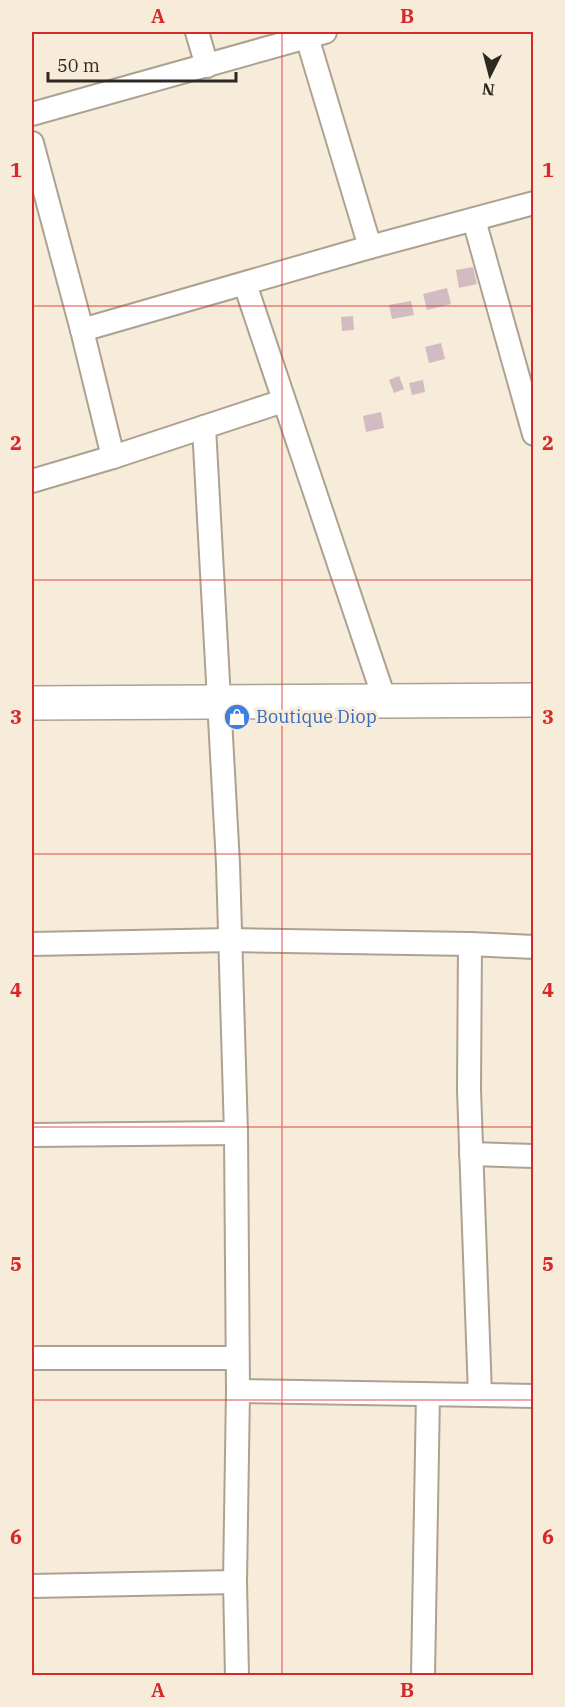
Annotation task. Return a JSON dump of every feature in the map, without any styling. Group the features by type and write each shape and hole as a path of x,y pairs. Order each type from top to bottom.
{"street":[{"path":"197,32 207,66"},
{"path":"32,114 316,34 370,247"},
{"path":"32,143 113,457"},
{"path":"82,330 370,247 534,203"},
{"path":"474,220 534,434"},
{"path":"245,284 385,701"},
{"path":"32,481 283,401"},
{"path":"204,427 231,940 236,1133 238,1391 235,1582 237,1676"},
{"path":"32,703 534,700"},
{"path":"32,944 231,940 534,947"},
{"path":"470,944 469,1090 480,1395"},
{"path":"32,1135 236,1133"},
{"path":"471,1154 534,1156"},
{"path":"32,1358 237,1358"},
{"path":"238,1391 534,1396"},
{"path":"423,1676 428,1395"},
{"path":"32,1586 235,1582"}],"building":[{"path":"473,267 477,284 459,288 456,270"},
{"path":"447,288 451,304 427,310 423,294"},
{"path":"411,301 414,315 392,319 389,305"},
{"path":"353,316 354,330 342,331 341,317"},
{"path":"441,343 445,359 429,363 425,347"},
{"path":"399,376 404,389 394,393 389,380"},
{"path":"423,380 425,392 412,395 409,383"},
{"path":"381,412 384,428 366,432 363,416"}],"place":[{"name":"Boutique Diop","path":"237,717"}]}
